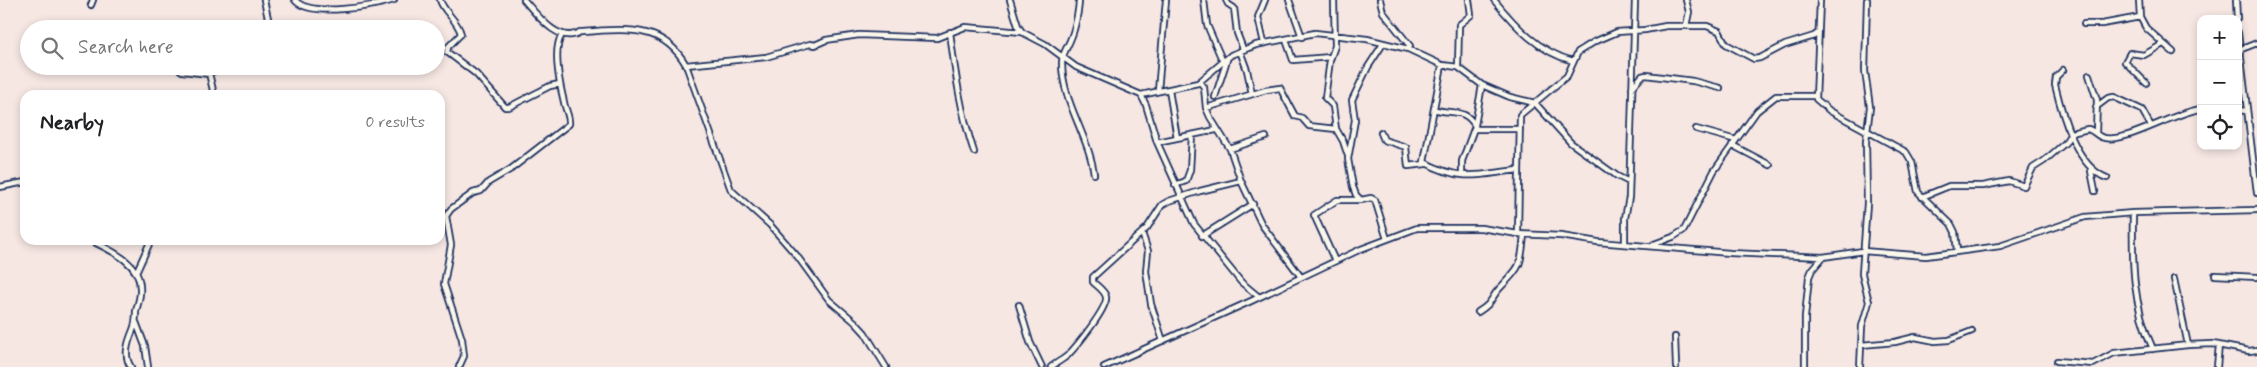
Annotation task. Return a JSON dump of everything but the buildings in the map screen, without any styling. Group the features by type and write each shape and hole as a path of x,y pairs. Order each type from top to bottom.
{"street":[{"path":"264,0 268,20"},
{"path":"295,0 302,6 323,9 361,7 394,0"},
{"path":"440,0 443,8 458,25 461,34 448,47 447,52 476,74 505,107 510,107 550,86 560,84"},
{"path":"524,0 543,20 562,35 574,36 580,32 646,32 668,42 686,65 731,190 770,225 797,256 829,300 850,317 865,333 886,367"},
{"path":"1010,0 1018,26 1022,32"},
{"path":"1079,0 1072,37 1063,57 1064,78 1093,163 1094,174"},
{"path":"1158,91 1166,0"},
{"path":"1204,0 1207,25 1223,62"},
{"path":"1226,0 1235,11 1237,33 1252,94"},
{"path":"1264,43 1258,17 1265,0"},
{"path":"1289,0 1302,37"},
{"path":"1334,0 1334,50 1331,56 1325,98 1333,106 1336,129 1343,141 1348,156 1353,187 1360,200"},
{"path":"1380,0 1383,12 1410,46 1408,49"},
{"path":"1458,67 1459,25 1471,15 1469,0"},
{"path":"1494,0 1522,33 1549,52 1573,61"},
{"path":"1625,244 1635,0"},
{"path":"1686,0 1689,12 1686,26"},
{"path":"1820,0 1815,96 1820,104 1898,146 1910,157 1915,187 1922,197 1951,224 1955,232 1958,251"},
{"path":"1860,367 1864,318 1869,302 1862,274 1867,203 1870,107 1865,71 1866,0"},
{"path":"2139,0 2140,18 2146,28 2173,52"},
{"path":"2236,0 2237,15"},
{"path":"2084,24 2102,24 2140,18"},
{"path":"1518,234 1520,115 1567,76 1578,52 1594,42 1617,32 1666,26 1686,26 1715,28 1719,31 1726,44 1754,59 1818,33"},
{"path":"686,65 766,58 810,44 815,45 826,40 859,35 928,39 942,37 964,27 1022,32 1045,44 1076,67 1141,95 1200,82 1228,58 1242,50 1264,43 1315,33 1367,40 1408,49 1442,65 1458,67 1482,85 1510,97 1535,103 1571,143 1617,176 1629,182"},
{"path":"950,32 956,80 968,135 974,152"},
{"path":"459,367 464,356 462,339 444,284 451,245 451,233 446,216 451,209 473,193 481,191 489,182 566,127 570,121 560,84 559,40 562,35"},
{"path":"1286,40 1290,55 1295,60 1331,56"},
{"path":"2242,49 2257,43"},
{"path":"1348,156 1354,120 1353,94 1383,44"},
{"path":"2146,83 2128,67 2125,62 2126,58 2130,53 2144,55 2163,44"},
{"path":"1215,97 1228,58"},
{"path":"2240,60 2257,193"},
{"path":"1426,164 1423,159 1442,65"},
{"path":"2063,70 2056,77 2055,85 2070,135 2096,174 2107,178"},
{"path":"208,75 213,90"},
{"path":"1632,89 1642,76 1646,75 1678,78 1720,88"},
{"path":"2088,75 2095,93 2096,133"},
{"path":"1200,82 1204,87 1206,108 1216,130 1230,149 1241,181 1268,235 1301,277"},
{"path":"1462,175 1462,161 1475,128 1482,85"},
{"path":"1206,108 1252,94 1280,88 1294,114 1302,118 1309,126 1336,129"},
{"path":"1169,90 1177,138"},
{"path":"1141,95 1146,105 1157,142 1188,214 1202,236 1241,282 1259,297"},
{"path":"1650,245 1673,237 1684,230 1714,171 1756,110 1776,96 1815,96"},
{"path":"2096,106 2108,98 2114,97 2142,110 2151,126"},
{"path":"1434,109 1455,111 1462,114 1472,120 1475,128"},
{"path":"1922,197 1950,186 1983,186 2009,181 2024,186 2032,168 2044,161 2070,135 2088,129 2101,137 2112,138 2137,133 2176,114 2197,110"},
{"path":"2242,110 2246,111"},
{"path":"1475,128 1520,129"},
{"path":"1696,129 1736,140"},
{"path":"1157,142 1216,130"},
{"path":"1381,133 1384,140 1406,147 1408,166 1426,164 1448,174 1474,176 1519,170"},
{"path":"1175,185 1187,179 1190,170 1192,135"},
{"path":"1230,149 1266,137"},
{"path":"1732,145 1770,165"},
{"path":"2090,167 2095,191"},
{"path":"1050,367 1075,348 1105,304 1104,292 1093,282 1093,277 1147,228 1162,205 1181,197 1241,181"},
{"path":"0,187 20,183"},
{"path":"1335,261 1314,215 1341,199 1360,200 1371,198 1375,200 1387,239"},
{"path":"1202,236 1253,204"},
{"path":"1104,367 1335,261 1387,239 1422,228 1480,228 1524,235 1561,236 1625,244 1730,253 1824,257 1863,251 1926,256 1991,248 2021,241 2085,217 2133,213 2257,210"},
{"path":"2133,213 2132,269 2144,330 2153,349"},
{"path":"1142,233 1148,251 1146,271 1151,304 1163,341"},
{"path":"1478,312 1490,303 1499,290 1516,273 1523,255 1524,235"},
{"path":"99,245 123,258 136,273 140,286 136,322 127,346 127,360 131,367"},
{"path":"136,273 150,245"},
{"path":"1805,367 1805,317 1809,277 1812,270 1824,257"},
{"path":"2215,274 2257,277"},
{"path":"2174,279 2188,345"},
{"path":"1019,305 1030,342 1042,367"},
{"path":"136,322 145,346 148,367"},
{"path":"1861,345 1895,342 1915,337 1935,341 1950,340 1972,331"},
{"path":"1675,337 1676,367"},
{"path":"2057,360 2093,364 2114,353 2188,345 2219,345 2249,351 2257,350"},
{"path":"2217,367 2219,345"}]}
